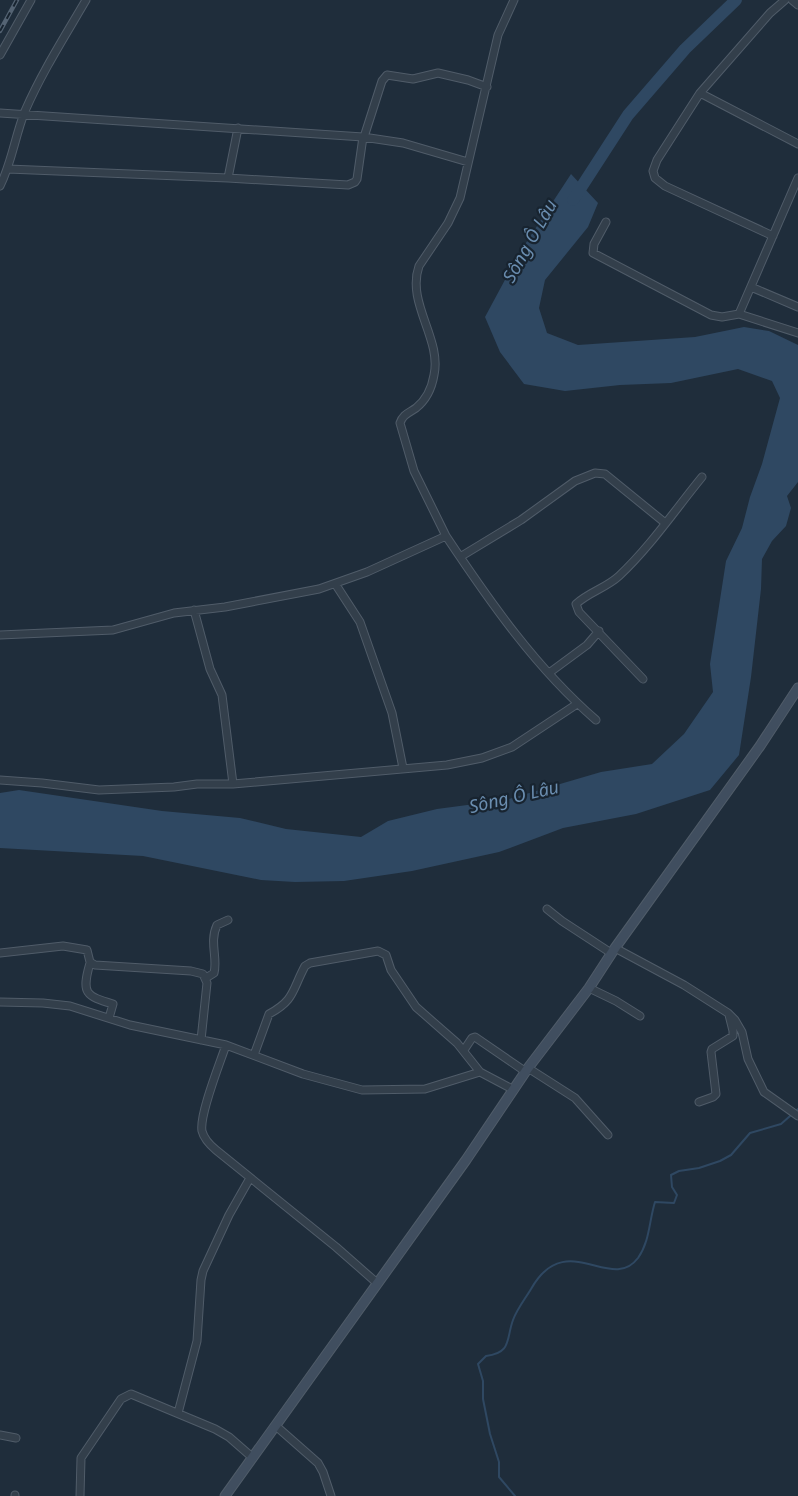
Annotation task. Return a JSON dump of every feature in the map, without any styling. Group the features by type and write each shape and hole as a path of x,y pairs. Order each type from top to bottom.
{"main road":[{"path":"225,1496 466,1160 527,1070 589,988 760,746 798,688"}],"street":[{"path":"0,55 31,0"},
{"path":"0,186 8,169 24,113 42,76 86,0"},
{"path":"514,0 498,35 460,198 454,213 419,266 416,276 416,289 435,368 431,386 423,401 404,414 400,423 414,471 446,536 500,615 577,704 596,720"},
{"path":"773,236 665,186 655,178 653,171 657,160 700,93 770,13 785,0"},
{"path":"792,0 798,5"},
{"path":"8,169 352,184 357,178 363,137 382,81 387,75 413,79 438,73 487,87"},
{"path":"700,93 798,144"},
{"path":"0,113 363,137 404,143 468,162"},
{"path":"228,178 238,128"},
{"path":"739,314 798,178"},
{"path":"606,222 594,244 593,253 711,315 722,317 739,314 798,333"},
{"path":"751,287 798,307"},
{"path":"460,557 521,520 575,481 595,473 605,474 664,522"},
{"path":"643,680 579,612 576,604 584,596 608,585 619,576 646,547 702,477"},
{"path":"0,635 113,630 164,615 254,602 336,585 446,536"},
{"path":"336,585 360,621 392,713 403,768"},
{"path":"194,610 210,669 222,695 234,784"},
{"path":"549,673 587,645 599,632"},
{"path":"0,780 99,790 234,784 447,765 498,753 523,740 577,704"},
{"path":"547,909 562,921 613,951 684,985 728,1013 742,1032 748,1059 764,1092 798,1116"},
{"path":"206,978 214,973 216,967 213,954 215,929 217,925 228,920"},
{"path":"0,953 70,946 87,950 90,963 87,976 88,992 93,998 113,1004 109,1018"},
{"path":"254,1054 269,1014 286,1004 305,966 310,963 375,950 386,955 391,970 416,1007 464,1050 480,1072 514,1090"},
{"path":"90,963 191,971 203,974 206,978 201,1040"},
{"path":"589,988 640,1016"},
{"path":"0,1002 59,1004 167,1034 226,1045 303,1074 368,1091 425,1089 480,1072"},
{"path":"699,1102 716,1094 711,1052 732,1036 733,1031 728,1013"},
{"path":"464,1050 472,1038 476,1037 575,1098 608,1135"},
{"path":"226,1045 210,1090 202,1130 207,1141 377,1283"},
{"path":"178,1413 197,1341 203,1271 229,1215 250,1178"},
{"path":"80,1496 81,1458 121,1400 127,1395 137,1394 229,1437 253,1458"},
{"path":"276,1426 318,1463 331,1496"},
{"path":"0,1435 16,1438"}],"water":[{"path":"571,174 598,203 588,227 545,280 539,308 547,333 578,345 695,337 744,327 769,331 798,345 798,482 787,496 791,508 786,526 772,541 762,559 751,677 739,755 710,790 636,814 563,828 499,852 412,871 344,881 261,880 143,856 0,848 0,793 19,790 162,811 240,818 286,829 361,837 388,821 437,809 505,800 601,772 652,764 684,734 713,692 710,664 726,561 742,528 780,398 772,381 738,369 671,383 620,385 565,391 524,384 500,352 485,317 520,252"}],"waterway":[{"name":"Sông Ô Lâu","path":"573,200 628,115 685,49 736,0"},
{"path":"515,1496 499,1477 499,1462 490,1434 483,1399 483,1381 478,1364 486,1356 500,1352 507,1344 515,1316 531,1289 545,1271 559,1263 573,1261 615,1269 627,1267 638,1258 645,1245 655,1202 674,1203 677,1195 672,1187 671,1175 720,1161 731,1155 750,1133 781,1124 798,1109"}],"railway":[{"path":"0,31 17,0"}]}
